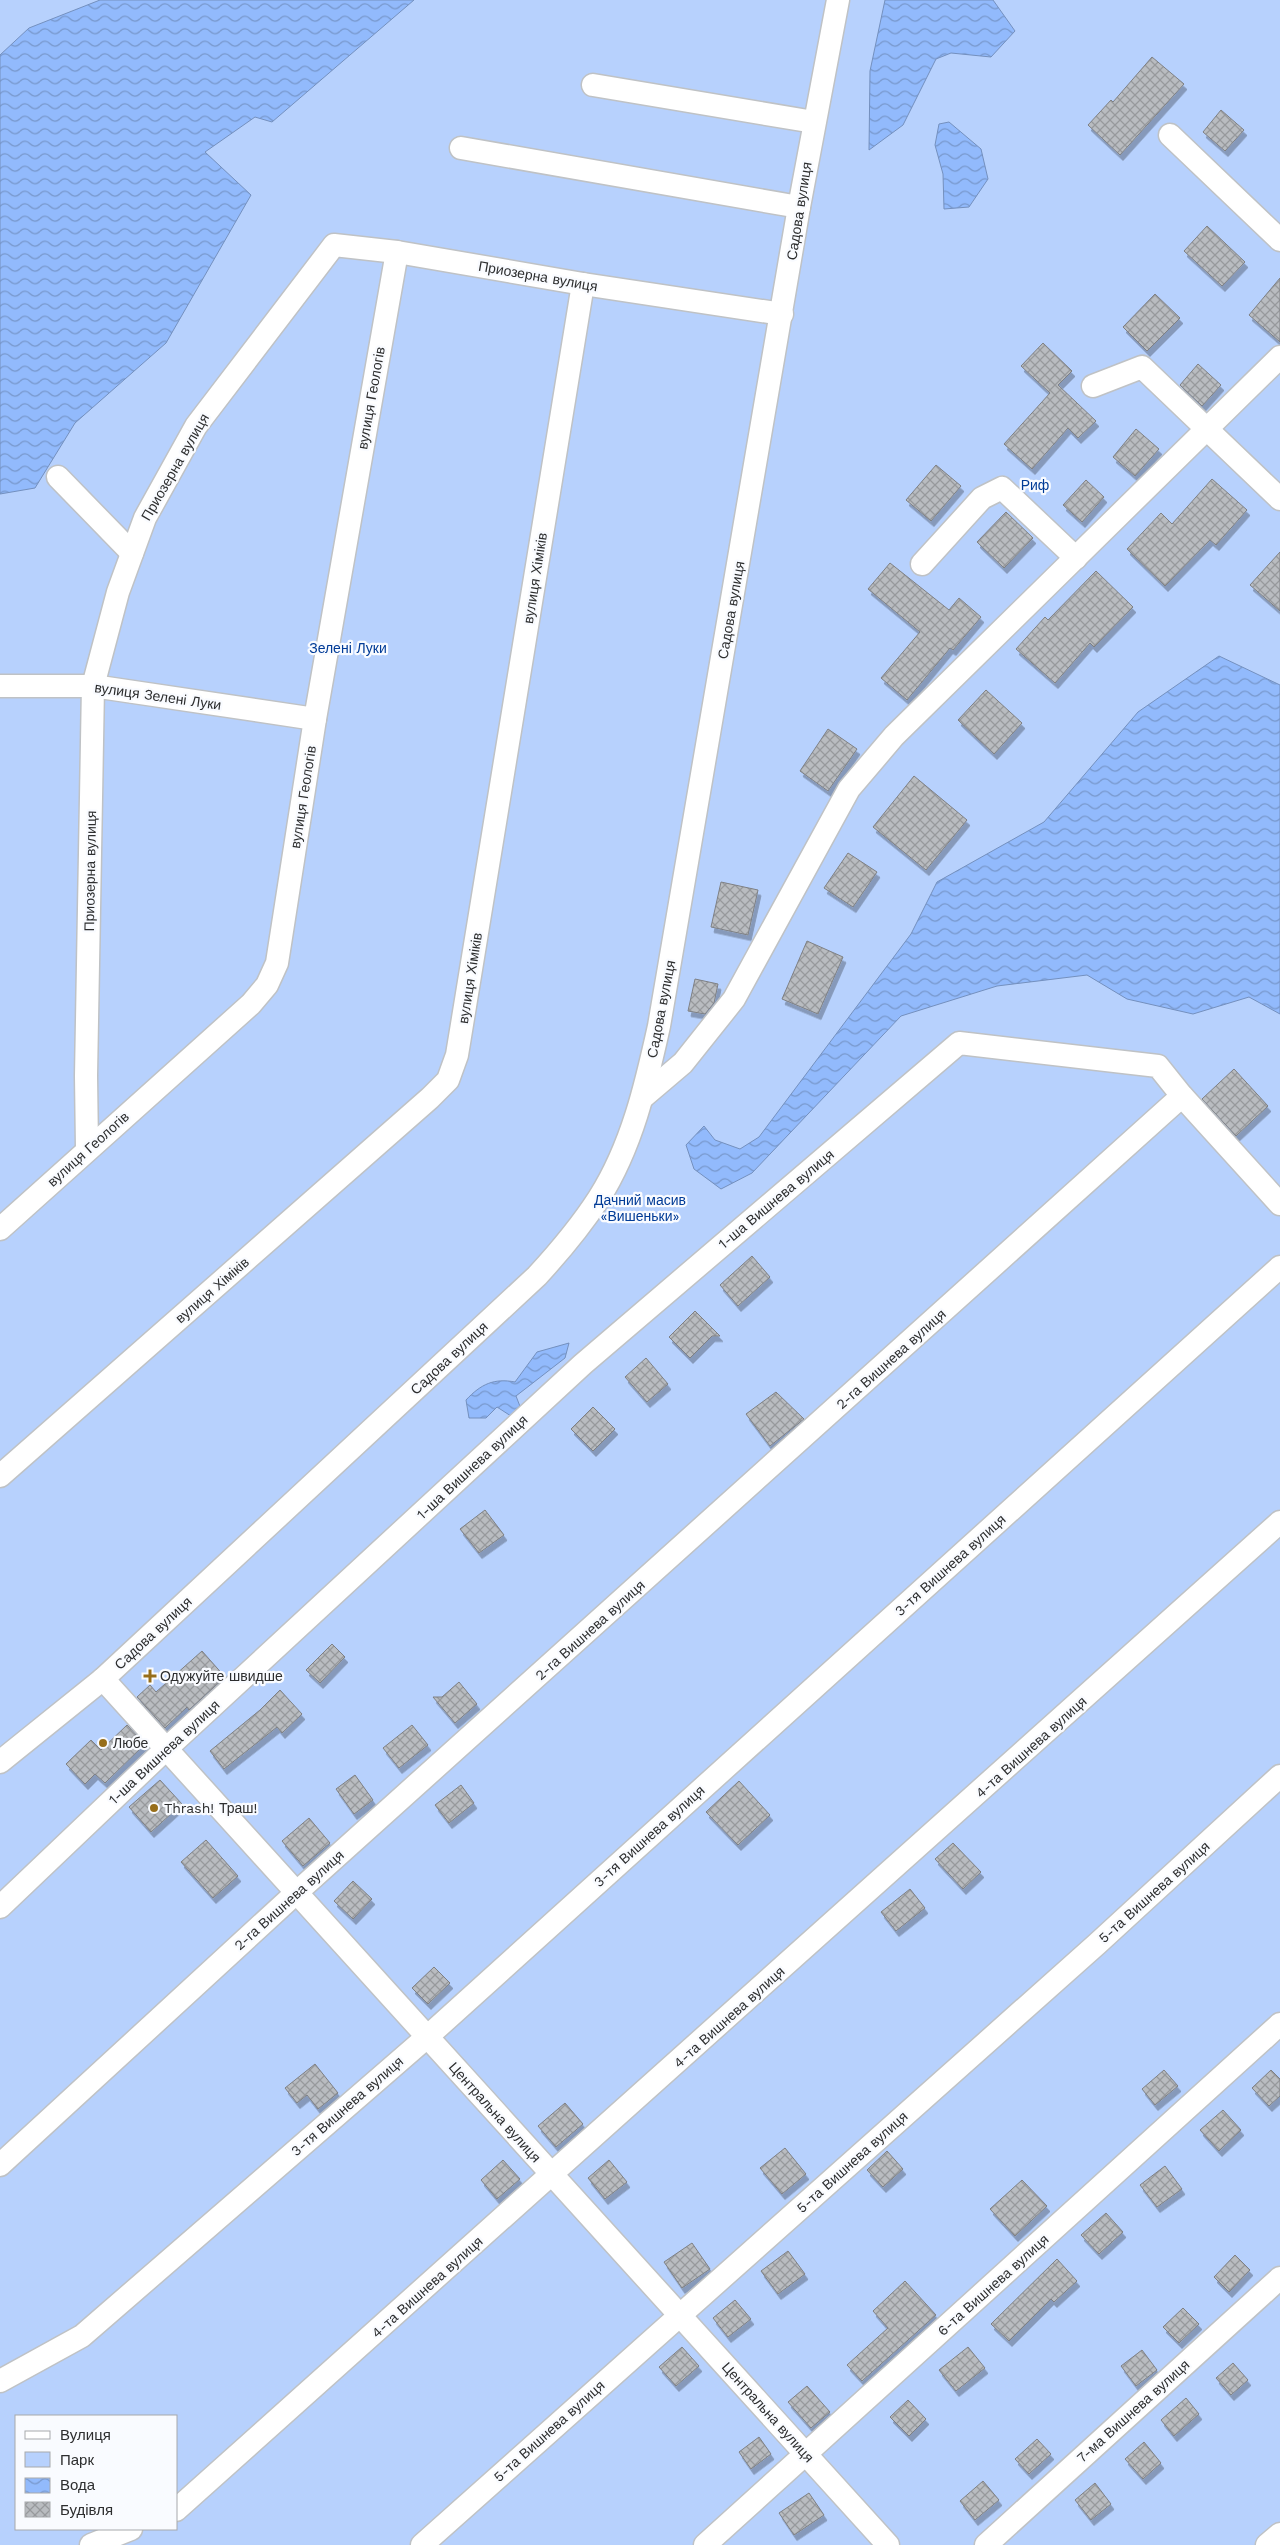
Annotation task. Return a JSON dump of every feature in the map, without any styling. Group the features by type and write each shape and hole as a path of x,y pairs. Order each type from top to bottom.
{"street":[{"name":"Садова вулиця","path":"0,1762 103,1680 537,1276 576,1233 600,1196 643,1097 661,1016 799,207 838,0"},
{"path":"593,85 814,122"},
{"path":"1170,135 1280,240"},
{"path":"461,148 799,207"},
{"name":"Приозерна вулиця","path":"88,1148 86,1076 94,686 118,592 145,518 196,426 334,245 397,252 583,284 782,314"},
{"name":"вулиця Геологів","path":"0,1229 88,1148 251,1004 267,985 277,963 316,719 397,252"},
{"name":"вулиця Хіміків","path":"0,1476 430,1098 448,1080 457,1055 583,284"},
{"path":"643,1097 683,1063 734,998 849,789 894,736 1280,357"},
{"path":"1093,386 1142,367 1280,499"},
{"path":"58,477 132,552"},
{"path":"922,564 982,498 1002,488 1076,558"},
{"name":"вулиця Зелені Луки","path":"0,686 94,686 316,719"},
{"name":"1-ша Вишнева вулиця","path":"0,1907 166,1749 583,1364 959,1043 1158,1066 1182,1096"},
{"path":"1182,1096 1280,1204"},
{"name":"2-га Вишнева вулиця","path":"0,2165 296,1893 1182,1096"},
{"name":"3-тя Вишнева вулиця","path":"0,2381 82,2336 427,2037 1280,1267"},
{"name":"4-та Вишнева вулиця","path":"178,2508 1280,1522"},
{"name":"Центральна вулиця","path":"103,1680 888,2545"},
{"name":"5-та Вишнева вулиця","path":"422,2545 1097,1944 1280,1776"},
{"name":"6-та Вишнева вулиця","path":"705,2545 1280,2024"},
{"name":"7-ма Вишнева вулиця","path":"986,2545 1280,2278"},
{"path":"91,2545 128,2530"},
{"path":"1268,2545 1280,2534"}],"green space":[{"name":"Дачний масив «Вишеньки»","path":"0,0 1280,0 1280,2545 0,2545"}],"water":[{"path":"100,0 414,0 272,122 255,117 205,152 251,195 166,343 75,423 35,488 0,494 0,55 29,28"},
{"path":"885,0 993,0 1015,31 991,57 951,53 936,59 903,125 869,150 870,71"},
{"path":"949,122 981,149 988,179 969,207 944,209 943,174 935,145 939,124"},
{"path":"1219,656 1280,685 1280,1014 1249,997 1193,1014 1127,999 1087,975 997,986 901,1016 752,1173 721,1189 694,1169 686,1145 704,1126 715,1140 740,1149 759,1137 911,934 937,882 1044,822 1138,712"},
{"path":"569,1343 565,1358 516,1396 521,1409 514,1418 497,1407 486,1418 469,1418 466,1400 477,1390 494,1382 515,1382 537,1352"}],"building":[{"path":"1152,57 1184,84 1120,155 1088,125 1111,100 1113,102"},
{"path":"1221,110 1244,130 1225,151 1203,132"},
{"path":"1207,226 1245,262 1222,286 1184,251"},
{"path":"1280,278 1280,342 1249,315"},
{"path":"1155,294 1180,318 1147,351 1123,327"},
{"path":"1043,343 1072,371 1058,385 1096,421 1078,438 1068,428 1032,469 1004,444 1050,393 1021,366"},
{"path":"1198,364 1221,385 1202,406 1180,385"},
{"path":"1136,429 1159,449 1135,476 1113,457"},
{"path":"936,465 961,486 931,521 906,500"},
{"path":"1212,479 1247,510 1216,545 1210,540 1165,586 1127,549 1161,513 1172,524"},
{"path":"1086,480 1104,497 1082,522 1063,505"},
{"path":"1006,512 1033,538 1004,568 977,542"},
{"path":"1280,552 1280,611 1250,585"},
{"path":"890,563 949,610 959,598 981,617 953,650 950,648 907,700 881,678 920,632 868,589"},
{"path":"1096,571 1133,607 1094,647 1090,643 1055,683 1016,649 1045,617 1048,620"},
{"path":"986,690 1022,723 994,754 958,720"},
{"path":"828,729 857,749 828,791 800,771"},
{"path":"914,776 967,820 926,870 873,827"},
{"path":"848,853 877,872 853,907 824,888"},
{"path":"721,882 758,890 748,935 711,927"},
{"path":"807,941 843,957 818,1014 782,999"},
{"path":"695,979 718,984 714,1003 705,1014 688,1011"},
{"path":"1234,1069 1268,1106 1236,1136 1202,1099"},
{"path":"752,1256 770,1277 738,1306 720,1285"},
{"path":"695,1311 720,1336 712,1336 690,1358 669,1337"},
{"path":"646,1358 668,1384 647,1402 625,1377"},
{"path":"776,1392 804,1419 770,1446 746,1414"},
{"path":"593,1407 615,1429 593,1451 571,1429"},
{"path":"485,1510 504,1535 479,1553 460,1529"},
{"path":"332,1644 345,1657 320,1683 306,1670"},
{"path":"202,1651 225,1677 189,1710 187,1707 165,1728 137,1697 150,1685 156,1692"},
{"path":"459,1682 477,1704 455,1723 433,1697 442,1697"},
{"path":"280,1690 302,1714 282,1733 277,1727 224,1769 210,1751 260,1710"},
{"path":"127,1725 145,1744 105,1783 95,1774 85,1784 66,1764 91,1740 101,1750"},
{"path":"412,1725 428,1745 399,1768 383,1748"},
{"path":"355,1775 373,1800 354,1814 336,1789"},
{"path":"160,1780 182,1804 151,1832 129,1807"},
{"path":"739,1781 770,1815 738,1845 706,1812"},
{"path":"461,1785 474,1803 449,1823 435,1805"},
{"path":"309,1818 330,1843 303,1866 282,1841"},
{"path":"206,1840 238,1876 213,1898 181,1862"},
{"path":"953,1843 981,1872 963,1889 935,1859"},
{"path":"353,1881 372,1899 353,1919 334,1901"},
{"path":"910,1889 925,1908 896,1931 881,1912"},
{"path":"434,1967 450,1983 428,2004 412,1988"},
{"path":"315,2064 338,2093 318,2109 307,2095 297,2103 285,2088"},
{"path":"1164,2070 1178,2086 1155,2105 1142,2089"},
{"path":"1271,2070 1280,2079 1280,2096 1269,2106 1252,2088"},
{"path":"565,2103 583,2124 556,2147 538,2126"},
{"path":"1223,2110 1241,2130 1219,2151 1200,2130"},
{"path":"785,2148 806,2174 782,2194 760,2168"},
{"path":"887,2151 903,2169 883,2187 867,2170"},
{"path":"503,2160 520,2179 497,2199 481,2180"},
{"path":"609,2160 627,2182 605,2199 588,2178"},
{"path":"1165,2166 1182,2189 1157,2207 1140,2185"},
{"path":"1022,2180 1047,2206 1015,2236 990,2209"},
{"path":"1106,2213 1123,2232 1099,2254 1081,2235"},
{"path":"692,2243 710,2269 682,2288 664,2262"},
{"path":"788,2251 805,2274 778,2294 761,2271"},
{"path":"1235,2255 1250,2270 1229,2292 1214,2277"},
{"path":"1057,2259 1077,2281 1054,2302 1051,2299 1009,2341 991,2324"},
{"path":"905,2281 936,2315 862,2381 847,2365 888,2328 873,2311"},
{"path":"735,2300 751,2319 728,2337 713,2318"},
{"path":"1183,2308 1199,2324 1179,2343 1163,2327"},
{"path":"682,2347 699,2366 676,2386 659,2367"},
{"path":"968,2347 985,2368 956,2391 939,2370"},
{"path":"1142,2350 1157,2370 1136,2386 1121,2366"},
{"path":"1233,2363 1248,2380 1231,2395 1216,2378"},
{"path":"807,2386 830,2412 811,2428 788,2402"},
{"path":"1186,2398 1199,2414 1174,2436 1161,2420"},
{"path":"908,2400 926,2419 909,2436 890,2417"},
{"path":"759,2437 771,2454 751,2469 739,2452"},
{"path":"1037,2439 1051,2454 1029,2474 1015,2459"},
{"path":"1144,2442 1161,2463 1143,2479 1125,2459"},
{"path":"983,2481 999,2500 975,2520 960,2501"},
{"path":"1095,2483 1111,2504 1091,2520 1075,2500"},
{"path":"809,2493 824,2515 794,2535 779,2513"}],"place":[{"name":"Одужуйте швидше","path":"150,1676"},
{"name":"Любе","path":"103,1743"},
{"name":"Thrash! Траш!","path":"154,1808"}],"park label":[{"name":"Риф","path":"1035,485"},
{"name":"Зелені Луки","path":"348,648"}]}
